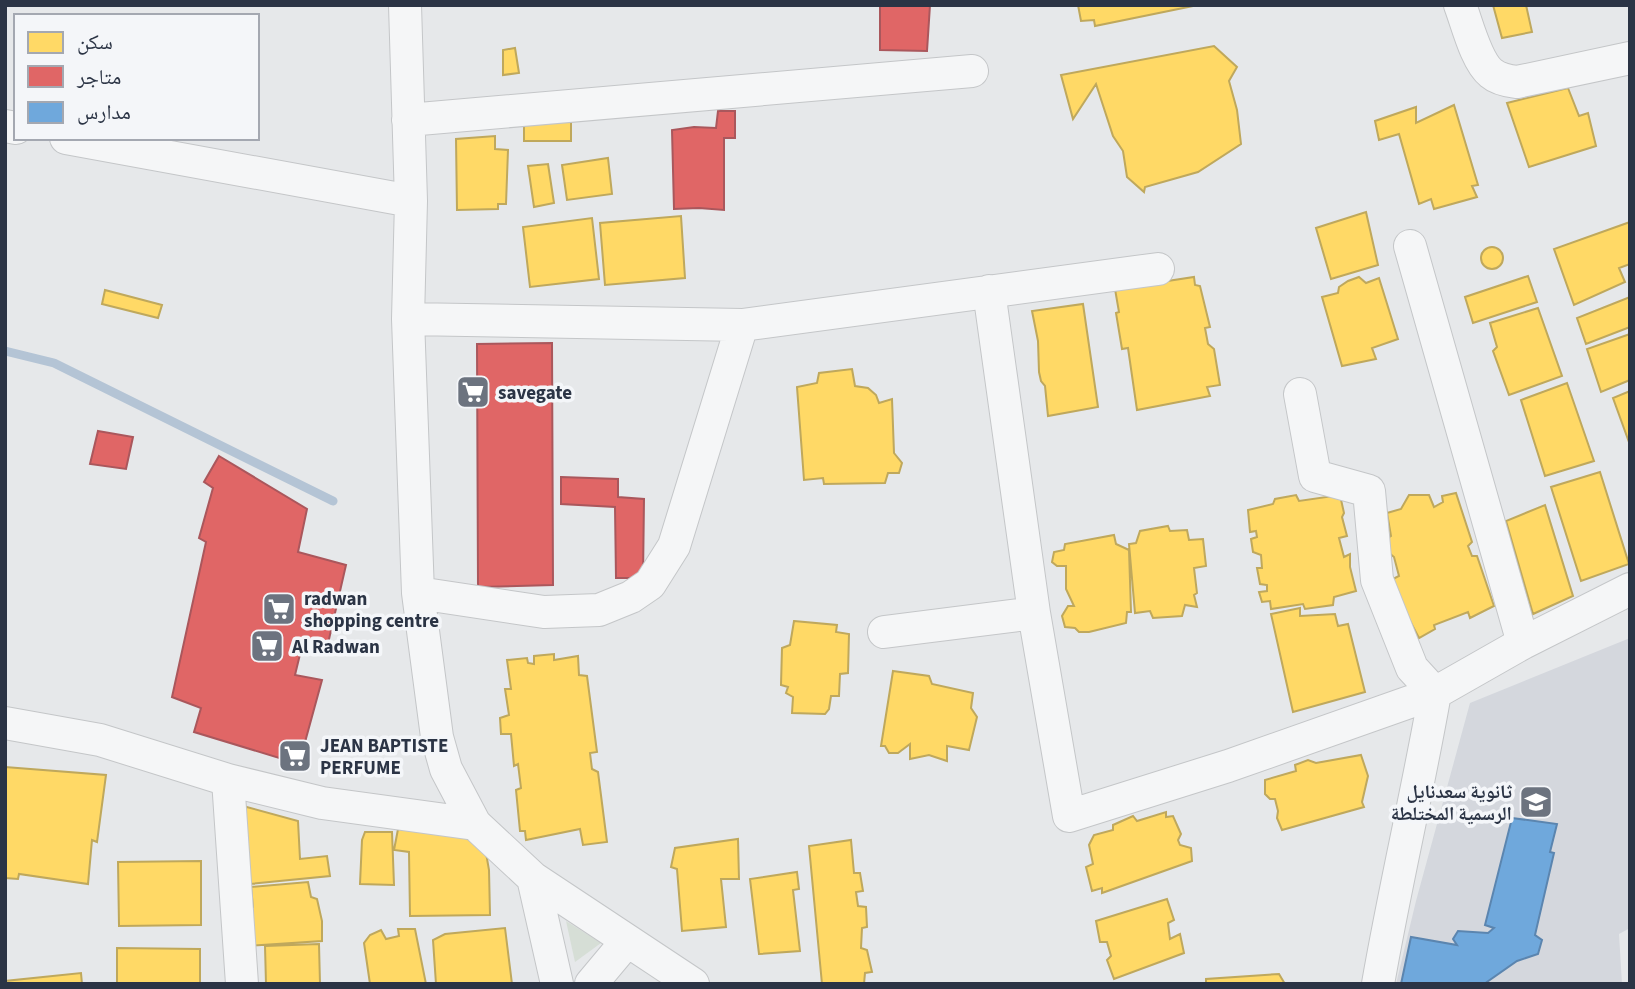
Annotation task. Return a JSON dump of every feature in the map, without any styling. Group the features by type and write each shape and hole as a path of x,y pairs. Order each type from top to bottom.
{"street":[{"path":"405,5 411,201 408,319 418,593 437,737 446,769 475,824 533,878 693,984"},
{"path":"1460,5 1481,60 1488,71 1505,80 1517,82 1630,58"},
{"path":"408,120 972,71"},
{"path":"77,140 411,201"},
{"path":"1410,246 1523,643"},
{"path":"408,319 741,325 1158,269"},
{"path":"989,291 1034,613 1069,816 1228,766 1435,693 1523,643 1630,589"},
{"path":"418,593 544,612 599,610 631,597 650,584 674,546 741,325"},
{"path":"1300,394 1315,476 1370,491 1377,580 1412,668 1435,693"},
{"path":"884,632 1034,613"},
{"path":"1378,984 1397,876 1421,771 1435,693"},
{"path":"5,723 100,740 229,780 322,803 475,824"},
{"path":"229,780 242,984"},
{"path":"533,878 557,984"},
{"path":"591,984 627,941"}],"shaded area":[{"name":"ثانوية سعدنايل الرسمية المختلطة","path":"1630,638 1630,928 1619,934 1622,984 1396,984 1470,703"},
{"path":"566,921 601,943 575,962"}],"building: سكن":[{"path":"1078,5 1198,5 1095,26 1094,20 1081,21"},
{"path":"1493,5 1526,5 1532,32 1502,38"},
{"path":"1214,46 1237,67 1229,81 1237,110 1241,144 1198,172 1145,187 1144,192 1127,177 1123,151 1113,136 1096,84 1073,119 1061,75"},
{"path":"515,48 519,73 503,75 503,50"},
{"path":"1568,88 1579,116 1588,113 1596,146 1529,167 1507,103"},
{"path":"1454,105 1478,185 1472,186 1477,197 1434,209 1431,199 1419,204 1399,134 1379,140 1375,121 1416,107 1416,123"},
{"path":"524,118 571,118 571,141 524,141"},
{"path":"495,136 495,149 508,150 506,204 498,204 498,209 457,210 456,139"},
{"path":"608,158 612,194 567,200 562,165"},
{"path":"548,164 554,203 534,207 528,166"},
{"path":"1366,212 1378,265 1331,279 1316,228"},
{"path":"681,216 685,278 605,285 600,223"},
{"path":"592,218 599,279 530,287 523,227"},
{"path":"1630,222 1630,264 1619,268 1625,282 1574,305 1554,249"},
{"path":"1488,247 1496,247 1503,254 1503,262 1496,269 1488,269 1481,262 1481,254"},
{"path":"1528,276 1537,302 1473,323 1465,297"},
{"path":"1194,277 1195,285 1200,286 1210,327 1205,328 1208,344 1214,349 1220,385 1207,387 1210,396 1137,410 1128,348 1122,349 1115,289"},
{"path":"1359,277 1366,283 1379,278 1398,339 1372,348 1376,359 1342,366 1322,297 1338,293 1339,287"},
{"path":"105,290 162,305 158,318 102,304"},
{"path":"1630,297 1630,327 1586,344 1577,318"},
{"path":"1083,304 1098,407 1048,416 1045,386 1039,372 1038,341 1032,311"},
{"path":"1538,308 1562,376 1509,395 1493,351 1497,347 1490,323"},
{"path":"1630,334 1630,380 1601,392 1587,349"},
{"path":"852,369 855,386 868,388 876,395 879,403 892,399 894,453 902,463 899,473 888,473 885,483 824,484 823,478 804,480 797,387 817,383 819,373"},
{"path":"1567,383 1594,461 1545,476 1521,400"},
{"path":"1630,391 1630,445 1613,398"},
{"path":"1600,472 1629,564 1581,581 1551,487"},
{"path":"1456,493 1472,542 1468,546 1472,556 1477,556 1494,606 1470,618 1468,612 1434,625 1435,629 1419,638 1389,581 1399,576 1394,557 1388,552 1383,541 1391,536 1387,513 1401,509 1409,495 1429,495 1434,507 1443,502 1442,496"},
{"path":"1296,495 1299,501 1340,495 1347,536 1339,538 1344,557 1350,554 1356,591 1334,597 1333,605 1305,609 1303,604 1271,609 1270,601 1262,602 1259,592 1267,591 1267,585 1260,584 1257,568 1262,568 1261,555 1253,552 1251,539 1257,537 1256,531 1250,532 1248,510 1273,504 1275,499"},
{"path":"1545,505 1573,596 1533,614 1506,521"},
{"path":"1168,526 1170,531 1187,530 1189,540 1203,539 1206,566 1194,568 1197,607 1185,605 1182,616 1153,618 1150,611 1135,613 1129,544 1136,543 1140,531"},
{"path":"1114,535 1116,544 1129,550 1131,612 1127,612 1126,623 1089,632 1065,627 1062,616 1068,606 1074,606 1066,589 1066,566 1057,566 1052,562 1054,552 1064,550 1065,544"},
{"path":"1300,608 1300,616 1335,614 1338,626 1348,624 1365,692 1293,712 1271,614"},
{"path":"794,621 837,625 836,632 849,634 848,673 840,674 839,696 831,696 829,709 825,714 792,713 793,697 786,693 788,687 781,685 782,648 790,645"},
{"path":"554,654 554,660 578,656 579,675 587,676 597,752 590,753 592,769 598,772 607,842 583,845 580,829 526,840 525,831 520,831 516,790 521,788 518,764 514,766 511,734 501,734 500,718 509,715 505,689 511,689 507,660 527,658 528,663 534,664 534,656"},
{"path":"893,671 929,676 932,684 973,693 971,708 977,717 969,750 947,746 947,761 929,755 910,759 910,744 898,753 889,753 885,746 881,746"},
{"path":"1361,755 1368,776 1362,802 1364,807 1282,830 1277,818 1275,799 1270,799 1265,794 1265,780 1296,771 1295,765 1308,760 1316,763"},
{"path":"5,767 106,775 97,842 92,840 88,884 19,874 18,879 5,878"},
{"path":"243,806 298,821 300,859 327,856 330,876 250,884"},
{"path":"1166,812 1166,817 1173,816 1181,834 1178,840 1180,845 1191,848 1192,861 1102,893 1102,888 1092,891 1086,867 1093,864 1089,845 1094,835 1113,830 1113,825 1133,816 1137,821"},
{"path":"399,824 476,838 486,853 490,915 410,916 409,852 394,850"},
{"path":"365,832 392,832 394,885 360,884 362,840"},
{"path":"738,839 739,879 721,879 726,927 682,931 677,869 671,867 675,848"},
{"path":"851,840 854,873 860,873 863,891 856,892 858,906 866,907 867,927 862,928 861,948 867,950 872,972 865,973 864,984 822,984 809,846"},
{"path":"201,861 201,925 119,926 118,862"},
{"path":"797,872 799,889 793,890 800,951 759,954 750,879"},
{"path":"308,882 311,897 317,899 322,921 322,941 247,946 244,910 253,907 251,887"},
{"path":"1167,899 1174,920 1168,923 1170,939 1180,934 1184,953 1114,979 1107,960 1111,956 1107,942 1100,942 1096,921"},
{"path":"505,928 512,984 436,984 433,940 445,934"},
{"path":"398,929 415,929 426,984 370,984 364,943 370,935 381,930 386,939 399,936"},
{"path":"319,944 320,984 266,984 265,946"},
{"path":"117,948 200,949 200,984 117,984"},
{"path":"81,973 82,984 5,984 5,981"},
{"path":"1279,974 1285,984 1206,984 1206,979"}],"building: متاجر":[{"path":"880,5 930,5 927,51 880,50"},
{"path":"718,111 735,111 735,138 724,138 724,210 674,209 672,130 716,128"},
{"path":"552,343 553,585 478,587 477,344"},
{"path":"98,431 133,437 126,469 90,464"},
{"path":"219,456 307,509 298,552 346,565 327,648 302,646 295,675 322,680 299,764 194,732 201,708 172,697 206,542 199,538 213,488 204,482"},
{"path":"561,477 618,479 618,497 644,499 643,578 616,578 615,507 561,504"}],"building: مدارس":[{"path":"1512,818 1557,824 1550,852 1554,853 1535,935 1542,940 1538,954 1517,961 1484,984 1401,984 1411,937 1457,945 1453,939 1458,931 1488,933 1494,928 1485,925"}],"waterway":[{"path":"5,351 54,363 333,501"}],"place":[{"name":"savegate","path":"473,392"},
{"name":"radwan shopping centre","path":"279,609"},
{"name":"Al Radwan","path":"267,646"},
{"name":"JEAN BAPTISTE PERFUME","path":"295,756"},
{"name":"ثانوية سعدنايل الرسمية المختلطة","path":"1536,802"}]}
